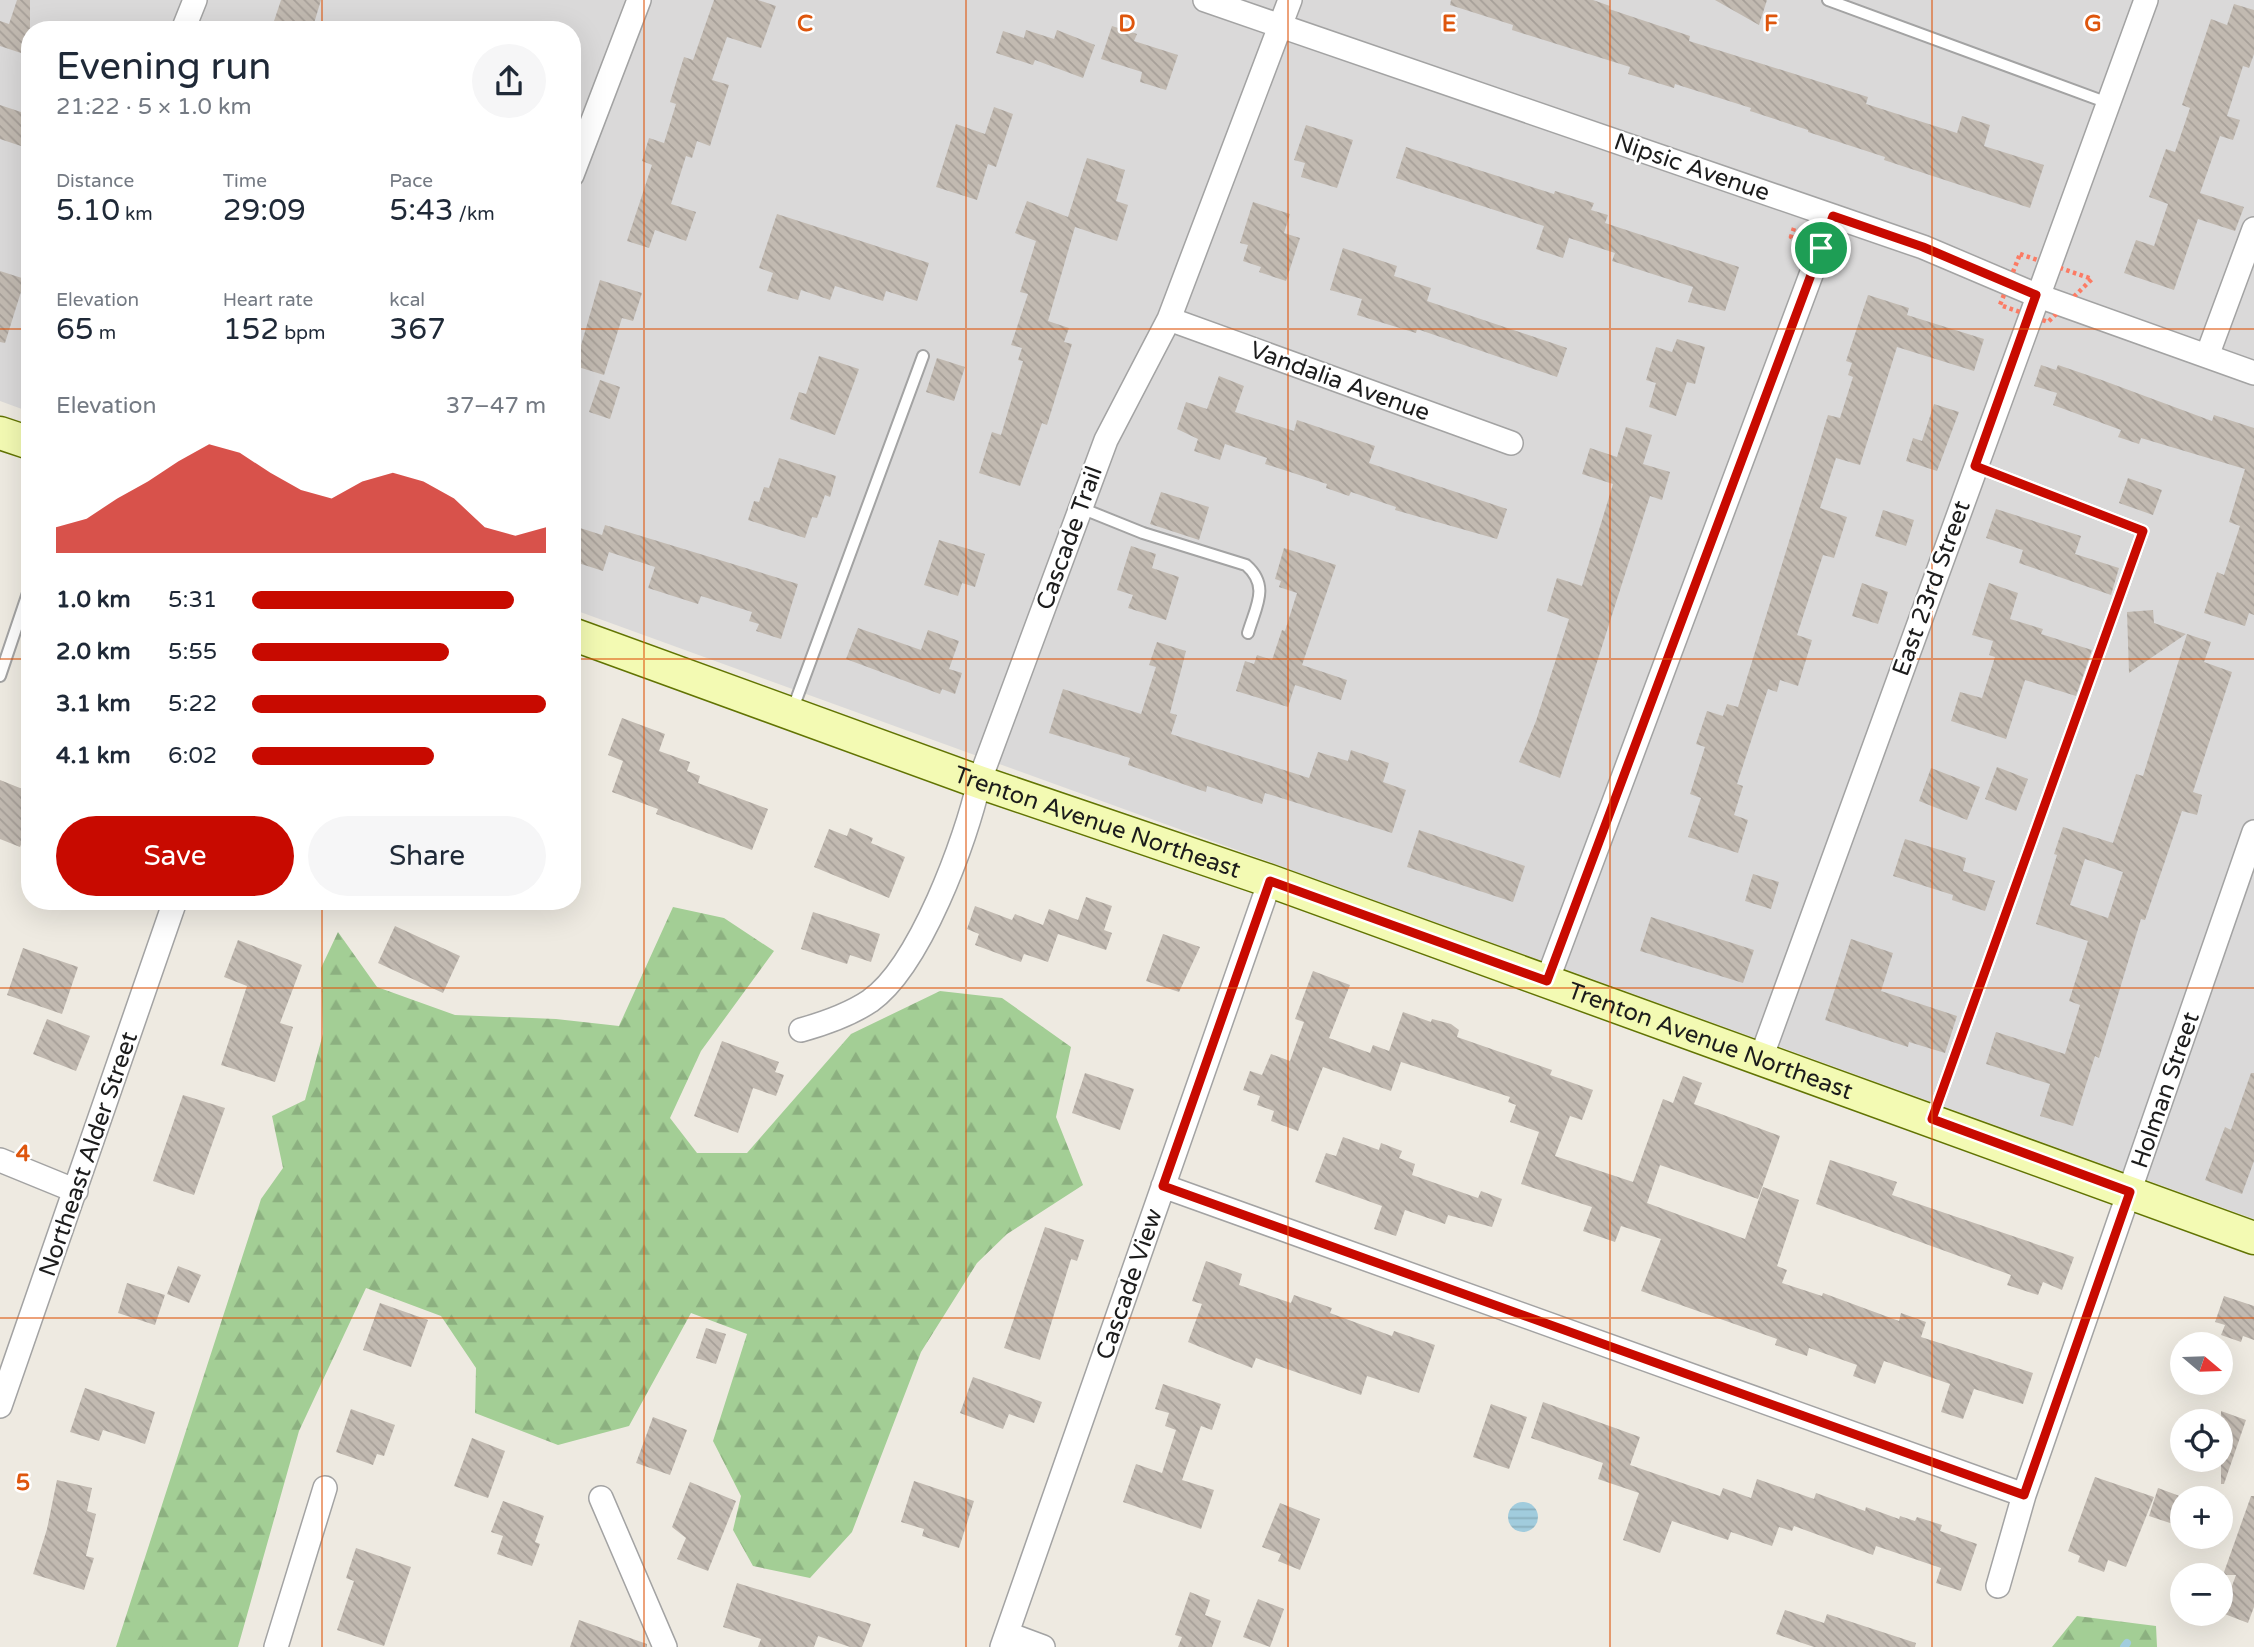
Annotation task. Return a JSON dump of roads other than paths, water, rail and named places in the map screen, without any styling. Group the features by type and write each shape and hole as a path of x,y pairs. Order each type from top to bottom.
{"main road":[{"name":"Trenton Avenue Northeast","path":"581,637 979,782 1270,881 2254,1238"}],"street":[{"path":"187,21 195,0"},
{"path":"581,151 639,0"},
{"name":"Nipsic Avenue","path":"1205,0 1923,247 2036,295 2254,373"},
{"name":"Cascade Trail","path":"802,1030 826,1023 872,1000 903,964 925,927 973,809 979,782 1106,439 1169,319 1290,0"},
{"name":"East 23rd Street","path":"1761,1058 2036,295 2146,0"},
{"path":"1547,981 1833,216"},
{"path":"2207,356 2254,229"},
{"name":"Vandalia Avenue","path":"1169,319 1511,443"},
{"name":"Holman Street","path":"1998,1586 2024,1495 2254,832"},
{"name":"Cascade View","path":"1005,1641 1270,881"},
{"name":"Northeast Alder Street","path":"0,1406 172,910"},
{"path":"0,1160 76,1191"},
{"path":"1163,1186 2024,1495"},
{"path":"276,1647 326,1488"},
{"path":"601,1497 664,1647"},
{"path":"1005,1641 1043,1647"}],"lane":[{"path":"1828,0 2108,103"},
{"path":"792,714 923,356"},
{"path":"1932,1119 2143,531 1975,466"},
{"path":"1081,508 1143,533 1246,565 1258,575 1261,589 1248,633"},
{"path":"0,676 21,614"}],"water":[{"path":"1523,1502 1534,1506 1538,1517 1534,1528 1523,1532 1512,1528 1508,1517 1512,1506"}],"waterway":[{"path":"2124,1647 2127,1643"}]}
